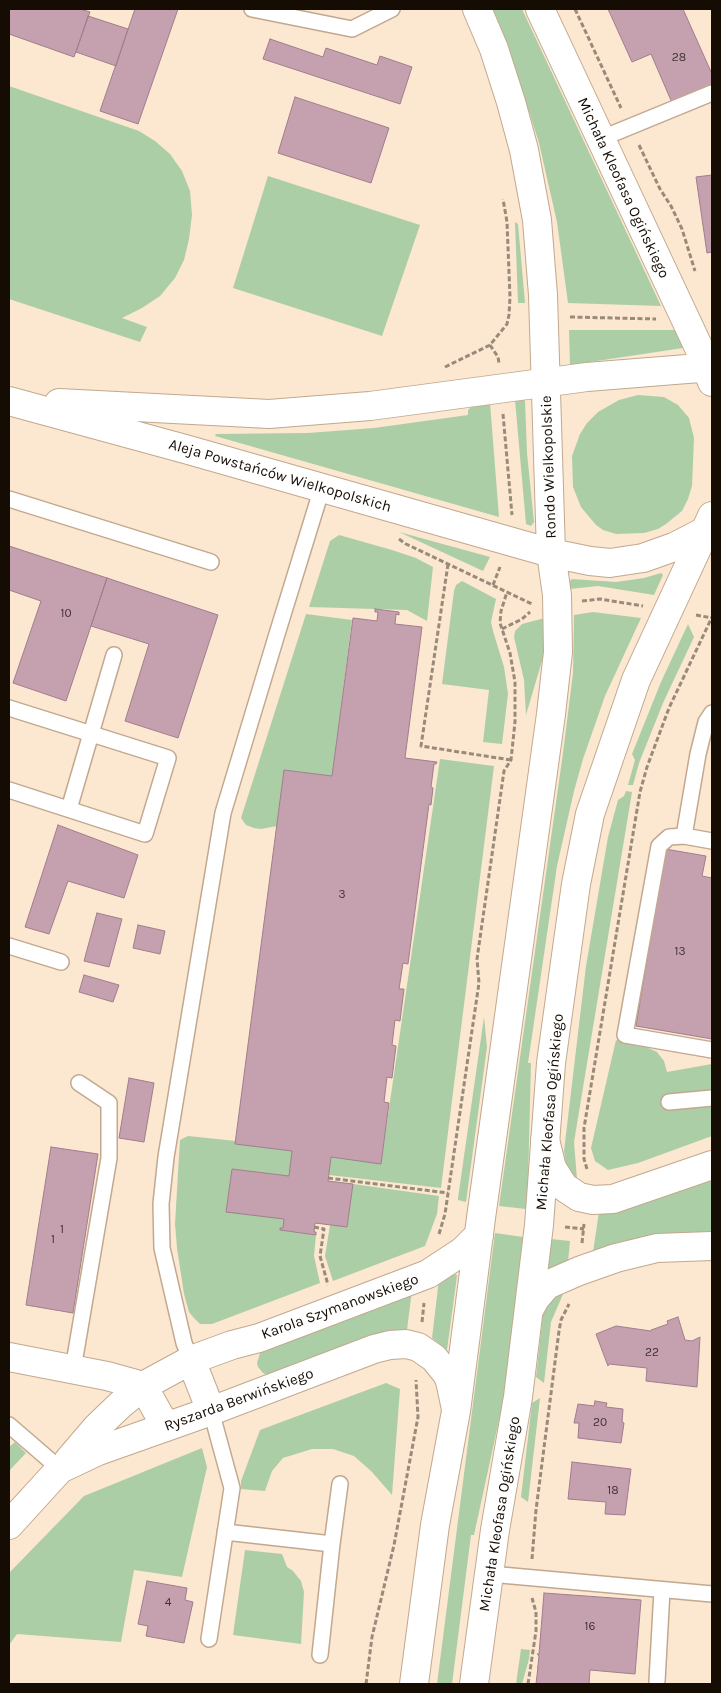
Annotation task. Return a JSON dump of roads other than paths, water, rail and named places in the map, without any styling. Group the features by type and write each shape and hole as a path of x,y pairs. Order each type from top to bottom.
{"main road":[{"path":"477,9 494,50 521,140 538,220 544,295 546,381"},
{"name":"Michała Kleofasa Ogińskiego","path":"540,9 711,372"},
{"name":"Rondo Wielkopolskie","path":"710,524 674,546 643,558 610,563 551,553 546,381 630,372 711,372"},
{"name":"Aleja Powstańców Wielkopolskich","path":"9,401 269,414 370,406 546,381"},
{"name":"Aleja Powstańców Wielkopolskich","path":"9,401 551,553"},
{"name":"Michała Kleofasa Ogińskiego","path":"474,1684 496,1530 518,1396 529,1310 541,1208 552,1054 576,884 590,814 636,680 710,524"},
{"path":"414,1684 435,1524 456,1411 552,714 559,620 551,553"},
{"path":"545,1139 552,1168 564,1186 579,1197 593,1200 612,1199 712,1165"},
{"name":"Karola Szymanowskiego","path":"60,1469 96,1427 143,1386 191,1360 232,1345 259,1338 428,1274 463,1251 479,1235"},
{"path":"529,1310 535,1299 547,1285 616,1258 657,1248 712,1246"},
{"name":"Ryszarda Berwińskiego","path":"9,1525 60,1469 98,1450 211,1412 374,1349 398,1344 418,1347 430,1355 447,1374 453,1389 456,1411"},
{"path":"9,1357 107,1376 143,1386 166,1427"},
{"path":"191,1360 211,1412"}],"lane":[{"path":"252,9 352,29 392,9"},
{"path":"600,139 712,93"},
{"path":"191,1360 184,1343 162,1248 160,1204 166,1157 223,813 322,488"},
{"path":"9,499 211,562"},
{"path":"69,809 114,655"},
{"path":"9,708 168,758 145,834 9,790"},
{"path":"684,836 698,754 706,722 712,713"},
{"path":"712,841 684,836 669,837 659,846 625,1035 712,1050"},
{"path":"9,946 61,962"},
{"path":"73,1369 109,1158 109,1103 79,1083"},
{"path":"669,1102 712,1098"},
{"path":"209,1639 232,1488 211,1412"},
{"path":"9,1426 60,1469"},
{"path":"320,1655 340,1484"},
{"path":"225,1532 332,1544"},
{"path":"490,1574 531,1585 662,1590 712,1594"},
{"path":"657,1681 662,1590"}]}
